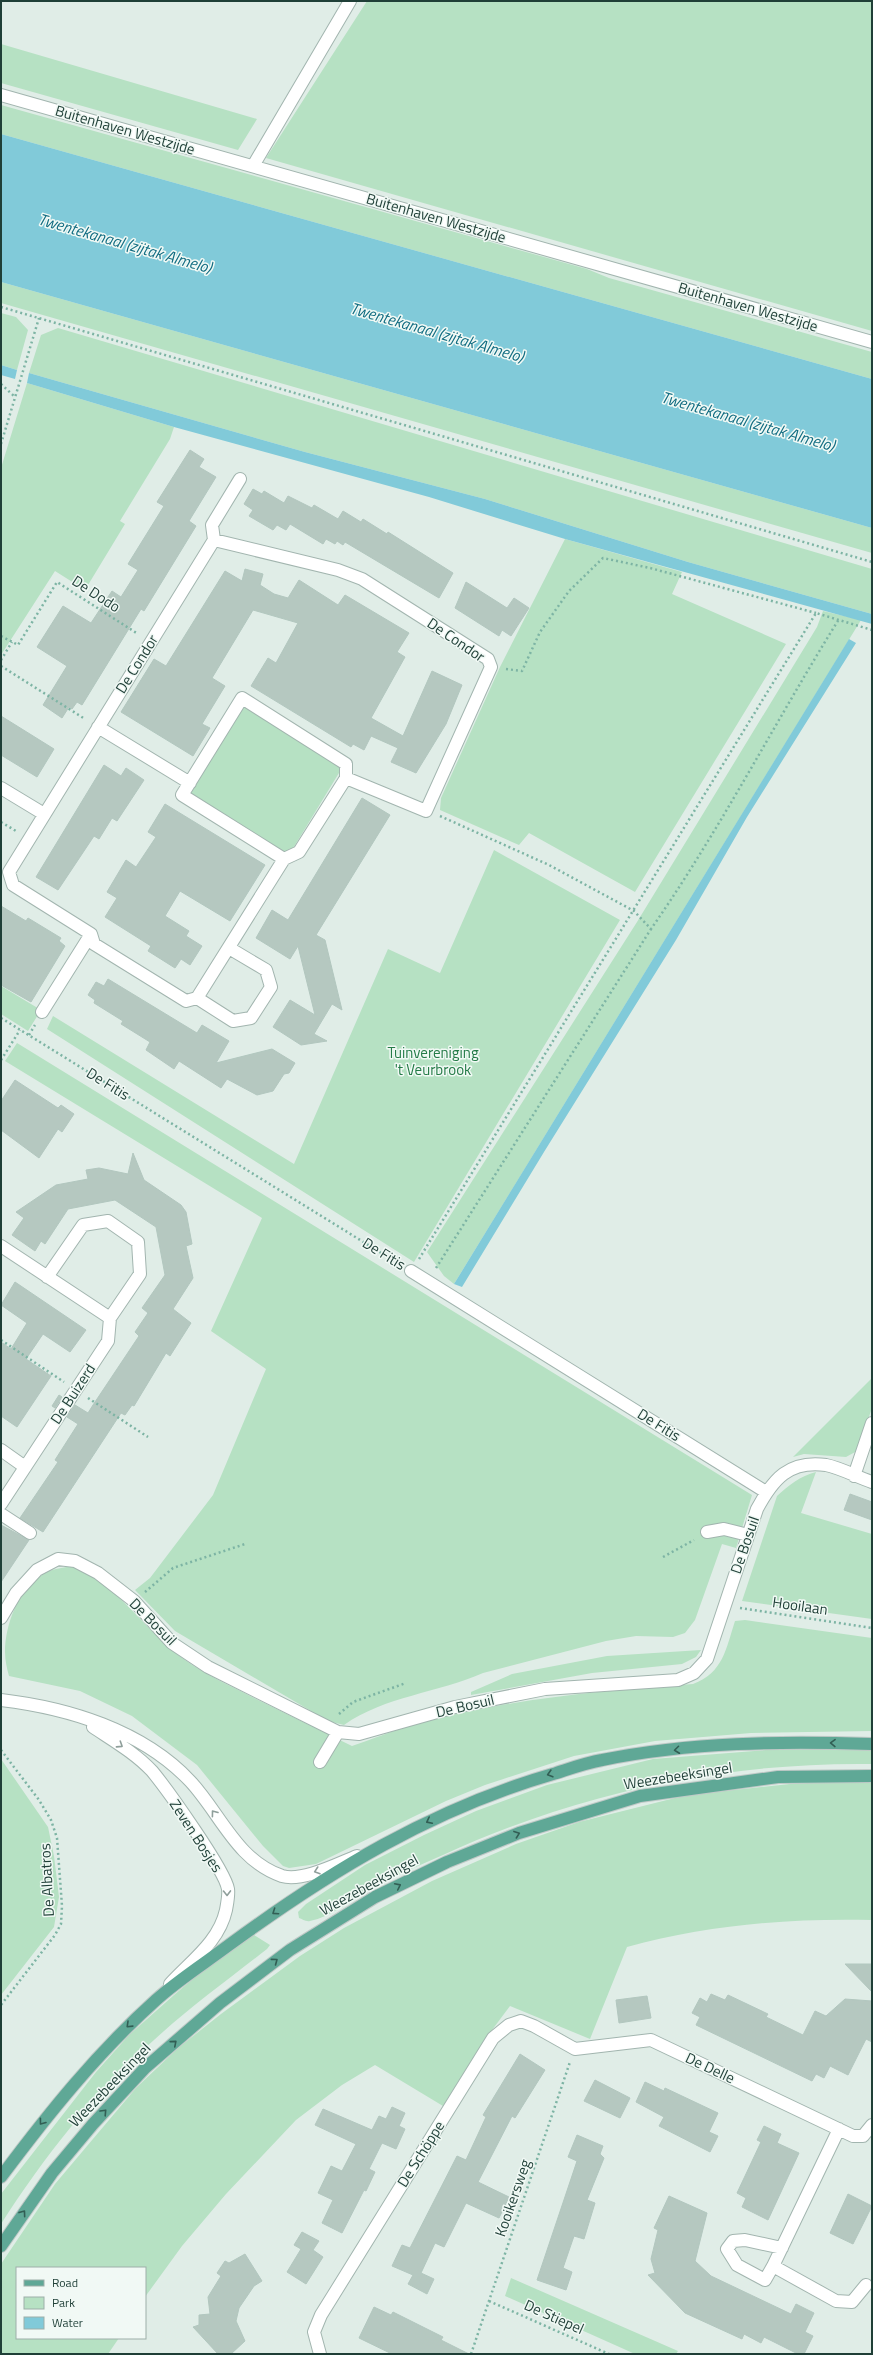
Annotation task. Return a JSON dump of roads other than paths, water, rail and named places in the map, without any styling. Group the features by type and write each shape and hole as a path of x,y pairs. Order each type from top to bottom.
{"main road":[{"name":"Weezebeeksingel","path":"1,2177 81,2075 157,1998 271,1915 366,1852 451,1810 517,1784 601,1760 716,1745 786,1742 872,1744"},
{"name":"Weezebeeksingel","path":"1,2246 52,2173 93,2124 145,2068 220,2003 290,1950 375,1897 447,1862 518,1833 640,1796 778,1777 872,1776"}],"street":[{"path":"253,166 350,1"},
{"name":"Buitenhaven Westzijde","path":"1,95 872,342"},
{"path":"214,540 212,524 240,479"},
{"name":"De Condor","path":"13,885 8,872 214,540 338,570 362,579 488,659 491,667 426,811 346,778"},
{"path":"197,998 284,859 299,852 346,778 346,764 242,698 182,795 284,859"},
{"path":"98,727 190,783"},
{"path":"1,788 44,814"},
{"path":"1,878 91,934 94,944 186,1000 197,998 233,1021 251,1018 271,986 266,970 229,948"},
{"path":"42,1012 91,934"},
{"name":"De Buizerd","path":"1,1504 108,1341 110,1318 140,1274 138,1242 108,1221 83,1225 47,1277"},
{"path":"1,1246 110,1318"},
{"name":"De Fitis","path":"411,1271 766,1492"},
{"path":"854,1476 872,1423"},
{"path":"1,1450 25,1467"},
{"name":"De Bosuil","path":"1,1618 16,1593 37,1570 58,1559 75,1561 98,1572 134,1601 172,1643 208,1667 333,1730 359,1734 455,1707 545,1689 678,1680 694,1673 707,1659 757,1509 766,1492 779,1476 795,1466 826,1465 872,1482"},
{"path":"1,1514 30,1533"},
{"path":"707,1532 724,1529 748,1535"},
{"name":"Zeven Bosjes","path":"1,1700 37,1704 76,1716 130,1736 162,1758 190,1781 241,1848 263,1868 283,1876 299,1877 366,1852"},
{"name":"Zeven Bosjes","path":"76,1716 127,1749 152,1772 220,1869 228,1889 226,1910 221,1927 210,1944 157,1998"},
{"path":"320,1762 333,1730"},
{"name":"De Schöppe","path":"320,2354 314,2332 320,2315 493,2038 508,2025 521,2022 534,2026 575,2049"},
{"name":"De Delle","path":"575,2049 651,2040 853,2136 863,2136 872,2126"},
{"path":"782,2248 745,2240 733,2241 727,2249 737,2265 766,2280 782,2248 839,2129"},
{"path":"773,2266 836,2301 852,2302 866,2285"}],"water":[{"name":"Twentekanaal (zijtak Almelo)","path":"1,134 872,379 872,528 1,282"},
{"path":"1,365 17,370 15,379 1,375"},
{"path":"29,373 305,452 485,499 688,562 872,614 872,624 565,539 429,497 174,427 27,383"},
{"path":"849,639 856,643 747,817 676,940 462,1287 454,1284"}],"park label":[{"name":"Tuinvereniging 't Veurbrook","path":"433,1062"}]}
